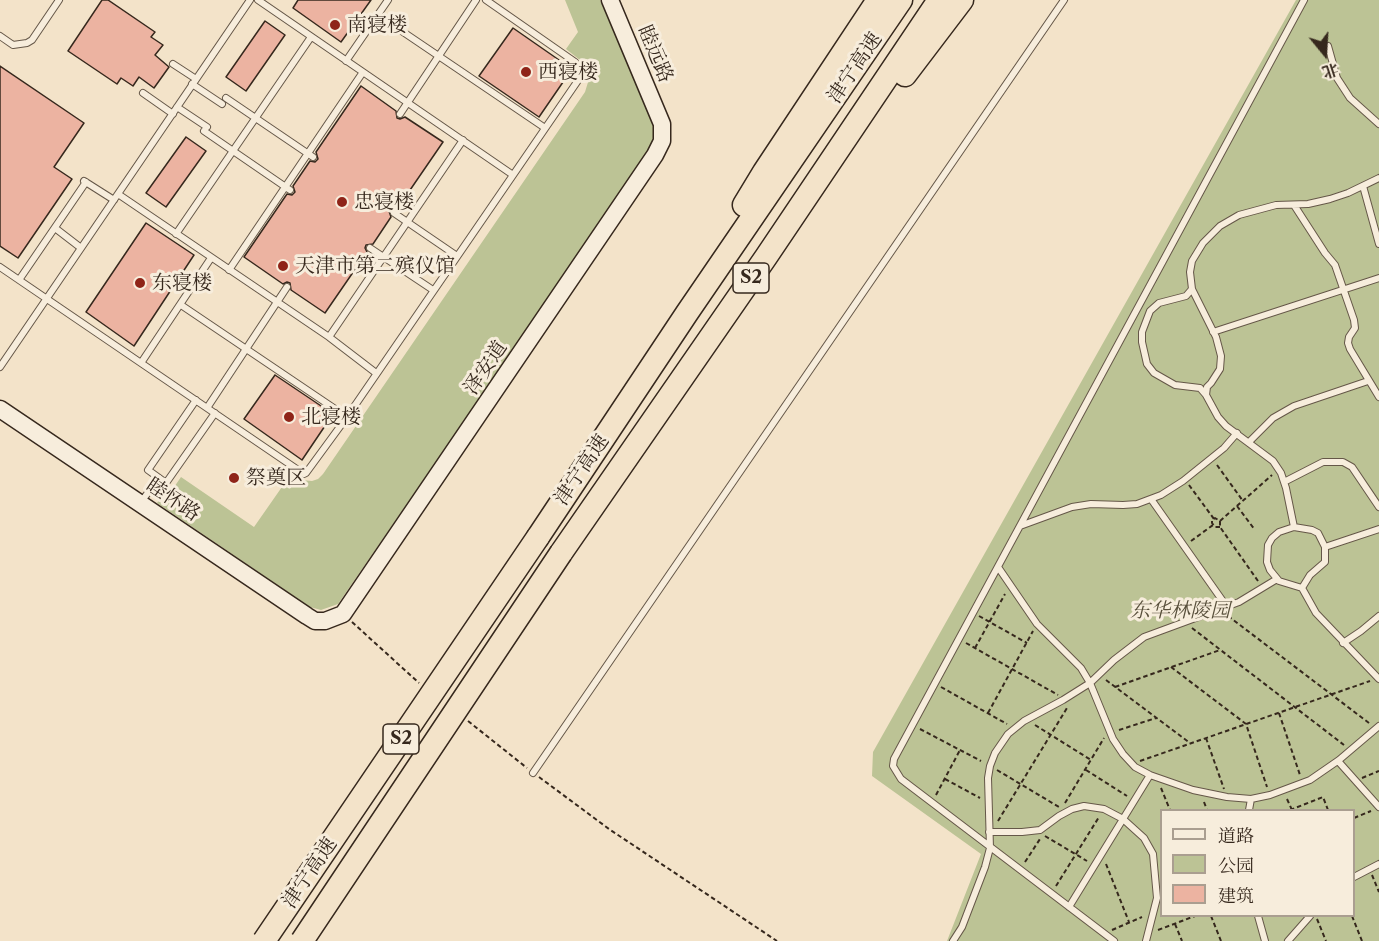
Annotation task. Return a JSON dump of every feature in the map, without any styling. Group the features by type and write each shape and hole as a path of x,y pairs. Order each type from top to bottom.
{"highway":[{"path":"687,313 735,220 764,172 878,0"},
{"name":"津宁高速","path":"264,941 901,0"},
{"name":"津宁高速","path":"302,941 561,553 939,0"},
{"path":"765,257 962,0"}],"street":[{"name":"睦远路","path":"610,0 662,124"},
{"name":"泽安道","path":"343,614 655,155 662,141 662,124"},
{"name":"睦怀路","path":"0,408 315,621 325,621 343,614"}],"lane":[{"path":"0,36 13,45 32,40 59,0"},
{"path":"0,367 250,0"},
{"path":"258,0 513,175"},
{"path":"346,61 388,0"},
{"path":"400,114 476,0"},
{"path":"0,267 304,474 347,417 579,79 579,66 570,57 486,0"},
{"path":"496,7 501,0"},
{"path":"533,773 1064,0"},
{"path":"1114,941 901,779 893,766 896,753 1304,0"},
{"path":"378,15 545,128"},
{"path":"176,234 311,37"},
{"path":"1328,46 1337,78 1350,98 1379,124"},
{"path":"173,64 194,82 255,118 310,155"},
{"path":"229,270 287,189 363,72"},
{"path":"144,93 173,114"},
{"path":"177,107 232,151 287,189"},
{"path":"329,337 462,140"},
{"path":"1195,298 1186,296 1159,303 1150,311 1142,332 1142,342 1147,364 1154,373 1175,385 1203,387 1216,377 1221,364 1213,332 1192,289 1190,272 1192,261 1203,243 1220,226 1239,215 1276,205 1308,204 1330,199 1379,178"},
{"path":"19,280 85,181 176,234 329,337 376,373"},
{"path":"1363,186 1379,244"},
{"path":"1294,205 1325,254 1335,265 1355,328 1348,343 1379,397"},
{"path":"394,213 457,256"},
{"path":"55,228 81,248"},
{"path":"370,248 434,290"},
{"path":"141,363 211,258"},
{"path":"1213,332 1379,278"},
{"path":"207,408 287,287"},
{"path":"1186,296 1192,289"},
{"path":"181,305 347,417"},
{"path":"1249,442 1273,418 1294,406 1368,381"},
{"path":"1203,387 1218,417 1273,461 1284,482 1294,527"},
{"path":"196,400 148,470 166,483 215,413"},
{"path":"1020,526 1072,507 1090,504 1123,506 1151,499 1185,479 1224,448 1237,433"},
{"path":"1284,482 1323,462 1343,462 1352,467 1379,507"},
{"path":"141,503 159,478"},
{"path":"1151,499 1227,607"},
{"path":"1302,588 1310,575 1325,562 1325,547 1318,533 1294,527 1279,532 1268,545 1267,562 1270,570 1276,579 1302,588 1316,613 1378,678"},
{"path":"1325,547 1379,529"},
{"path":"998,567 1037,624 1081,668 1090,683 1109,732 1123,754 1131,763 1157,778 1193,790 1227,797 1251,799 1270,795 1303,784 1338,761 1378,727"},
{"path":"957,939 978,888 990,848 988,802 990,766 1000,744 1014,728 1090,683 1113,660 1144,637 1227,607 1276,579"},
{"path":"1343,643 1379,616"},
{"path":"1338,761 1379,807"},
{"path":"1069,907 1150,775"},
{"path":"1249,809 1251,799"},
{"path":"989,829 1033,832 1040,830 1072,809 1094,806 1104,808 1123,819 1144,838 1153,854 1157,898 1146,938"},
{"path":"1355,876 1379,864"},
{"path":"1258,917 1264,941"},
{"path":"1288,941 1308,917"}],"path":[{"path":"1217,465 1243,501"},
{"path":"1263,588 1220,527 1220,521 1268,477 1279,471"},
{"path":"1185,479 1214,519 1220,521"},
{"path":"1237,506 1255,531"},
{"path":"1184,546 1213,525 1214,519"},
{"path":"1213,525 1220,527"},
{"path":"975,648 1006,591"},
{"path":"1219,610 1378,727"},
{"path":"973,613 1027,643"},
{"path":"343,614 423,686"},
{"path":"1184,622 1351,751"},
{"path":"988,713 1037,624"},
{"path":"958,639 1068,697 1070,701 996,825 989,829"},
{"path":"1115,687 1220,650"},
{"path":"1171,667 1246,724 1270,795"},
{"path":"1099,675 1190,743"},
{"path":"1131,763 1378,678"},
{"path":"934,683 1014,728"},
{"path":"1279,713 1303,784"},
{"path":"461,715 533,773 609,829 777,941"},
{"path":"912,724 990,766 1061,809 1109,732 1156,718"},
{"path":"1027,720 1091,760"},
{"path":"1206,738 1227,797"},
{"path":"932,803 960,750"},
{"path":"1085,770 1135,800"},
{"path":"1361,778 1379,771"},
{"path":"1157,778 1170,809"},
{"path":"945,779 988,802"},
{"path":"1284,791 1291,809"},
{"path":"1293,809 1323,797 1328,809"},
{"path":"1355,817 1379,807"},
{"path":"1051,894 1104,808"},
{"path":"1020,870 1050,824"},
{"path":"1043,835 1094,866"},
{"path":"1102,853 1129,922"},
{"path":"1370,868 1379,892"},
{"path":"1109,931 1148,915"},
{"path":"1146,938 1190,917"},
{"path":"1212,917 1221,941"},
{"path":"1317,917 1326,941"},
{"path":"1353,917 1362,941"},
{"path":"1175,923 1182,941"}],"green space":[{"path":"565,0 600,0 653,123 655,138 650,151 338,604 321,610 310,607 157,503 162,497 166,499 181,477 254,527 291,474 301,480 312,481 323,474 585,92 589,79 588,69 566,49 578,32"},
{"name":"东华林陵园","path":"1296,0 1379,0 1379,941 947,941 981,854 872,776 873,752"}],"building":[{"path":"102,0 108,0 155,32 151,37 163,45 155,55 169,67 154,88 139,77 133,86 121,78 117,84 68,51"},
{"name":"南寝楼","path":"298,0 371,0 341,42 293,8"},
{"path":"265,21 285,35 246,91 226,77"},
{"name":"西寝楼","path":"513,28 572,69 539,117 479,76"},
{"path":"0,66 84,123 54,167 72,179 18,258 0,246"},
{"name":"忠寝楼","path":"361,86 396,111 397,118 405,117 443,142 397,209 392,208 389,211 391,217 373,244 366,245 367,252 325,313 291,290 290,283 283,284 244,257 287,194 292,195 295,192 293,186 310,161 315,162 318,159 316,152"},
{"path":"186,137 206,151 166,207 146,193"},
{"name":"东寝楼","path":"146,223 194,255 134,346 86,312"},
{"name":"北寝楼","path":"275,375 333,414 302,460 244,419"}],"place":[{"name":"南寝楼","path":"335,25"},
{"name":"西寝楼","path":"526,72"},
{"name":"忠寝楼","path":"342,202"},
{"name":"天津市第二殡仪馆","path":"283,266"},
{"name":"东寝楼","path":"140,283"},
{"name":"北寝楼","path":"289,417"},
{"name":"祭奠区","path":"234,478"}]}
